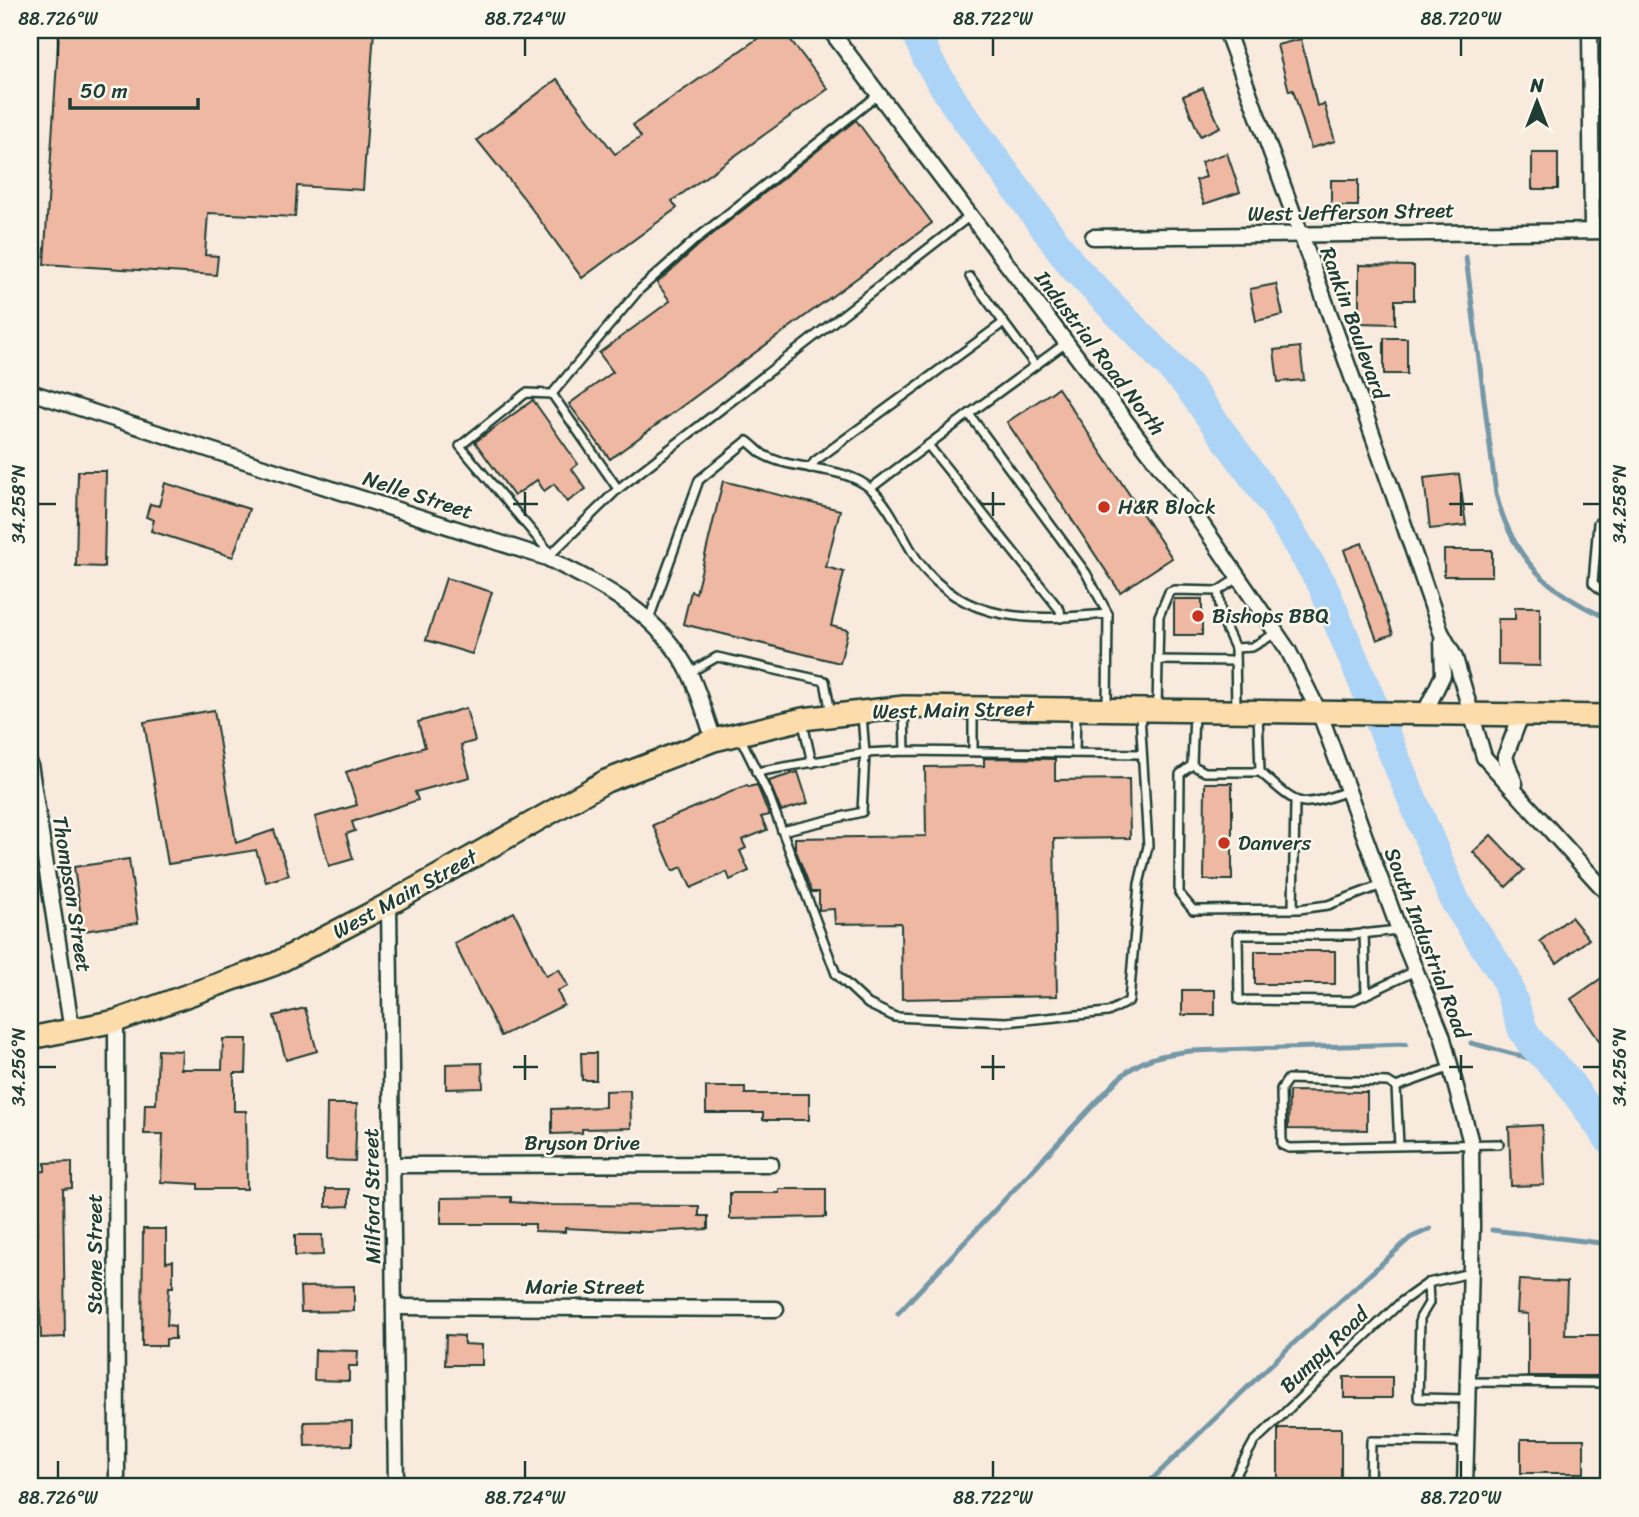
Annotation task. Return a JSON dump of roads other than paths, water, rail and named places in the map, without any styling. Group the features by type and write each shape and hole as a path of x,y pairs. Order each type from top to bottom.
{"main road":[{"name":"West Main Street","path":"30,1038 116,1021 275,964 389,904 606,781 714,740 803,719 904,706 1609,716"}],"street":[{"name":"Industrial Road North","path":"830,30 1186,502 1276,633 1320,713"},
{"name":"Rankin Boulevard","path":"1226,30 1298,233 1328,305 1441,632 1455,657 1484,757 1609,895"},
{"path":"1590,30 1592,231"},
{"name":"West Jefferson Street","path":"1093,237 1609,231"},
{"name":"Nelle Street","path":"30,393 549,556 611,590 649,619 689,673 714,740"},
{"name":"Rankin Boulevard","path":"1424,714 1443,675 1441,632"},
{"name":"South Industrial Road","path":"1320,713 1399,930 1442,1035 1471,1143 1471,1273 1465,1487"},
{"name":"Rankin Boulevard","path":"1521,715 1505,757 1507,768 1521,795"},
{"name":"Thompson Street","path":"30,764 72,1031"},
{"name":"Milford Street","path":"389,904 396,1487"},
{"name":"Stone Street","path":"116,1021 117,1487"},
{"name":"Bryson Drive","path":"393,1165 771,1164"},
{"name":"Marie Street","path":"394,1307 776,1309"}],"lane":[{"path":"552,394 639,290 695,240 878,95"},
{"path":"552,394 526,393 460,446 549,556 618,489 970,216"},
{"path":"970,277 1035,365"},
{"path":"810,468 815,461 1003,323"},
{"path":"871,488 1066,343"},
{"path":"552,394 618,489"},
{"path":"969,414 1086,573 1108,614 1107,710"},
{"path":"649,619 699,480 747,441 764,454 851,478 871,488 918,561 957,600 999,613 1061,618 1108,614"},
{"path":"928,445 1060,610 1061,618"},
{"path":"1598,523 1593,583 1609,597"},
{"path":"738,734 782,831 836,974 868,1004 895,1017 1006,1022 1108,1012 1129,1001 1139,884 1148,846 1146,774 1141,754 1158,660 1159,616 1169,592 1218,591 1238,578"},
{"path":"1218,591 1222,620 1236,648 1236,712"},
{"path":"1236,648 1252,647 1276,633"},
{"path":"689,673 717,657 825,681 832,715"},
{"path":"1158,660 1236,661"},
{"path":"904,706 905,751"},
{"path":"973,708 973,750"},
{"path":"1075,753 1076,709"},
{"path":"782,831 862,811 865,753 862,711"},
{"path":"1192,765 1194,711"},
{"path":"1258,712 1260,772"},
{"path":"803,719 812,762"},
{"path":"756,772 865,753 905,751 1141,754"},
{"path":"1192,765 1205,772 1260,772 1295,803 1311,804 1348,791"},
{"path":"1192,765 1180,774 1179,893 1193,910 1293,909 1328,905 1382,885"},
{"path":"1293,909 1295,803"},
{"path":"1399,930 1238,935 1239,1000 1352,1001 1415,970"},
{"path":"1364,933 1366,994"},
{"path":"1396,1087 1451,1067"},
{"path":"1396,1087 1388,1082 1288,1079 1281,1089 1282,1145 1289,1148 1499,1144"},
{"path":"1396,1087 1399,1145"},
{"name":"Bumpy Road","path":"1229,1487 1254,1442 1401,1302 1428,1283 1471,1273"},
{"path":"1428,1283 1429,1303 1420,1318 1418,1398 1467,1399"},
{"path":"1468,1382 1609,1383"},
{"path":"1370,1487 1371,1441 1466,1442"}],"waterway":[{"path":"915,30 928,60 955,104 1072,265 1186,383 1274,505 1322,584 1456,903 1505,977 1523,1030 1532,1044 1565,1077 1609,1139"},
{"path":"1466,257 1496,494 1503,517 1512,538 1536,571 1568,597 1609,619"},
{"path":"1471,1043 1551,1064"},
{"path":"898,1313 1118,1079 1143,1062 1191,1051 1406,1044"},
{"path":"1144,1487 1284,1352 1410,1238 1430,1229"},
{"path":"1492,1230 1609,1244"}],"place":[{"name":"H&R Block","path":"1104,507"},
{"name":"Bishops BBQ","path":"1198,616"},
{"name":"Danvers","path":"1224,843"}]}
